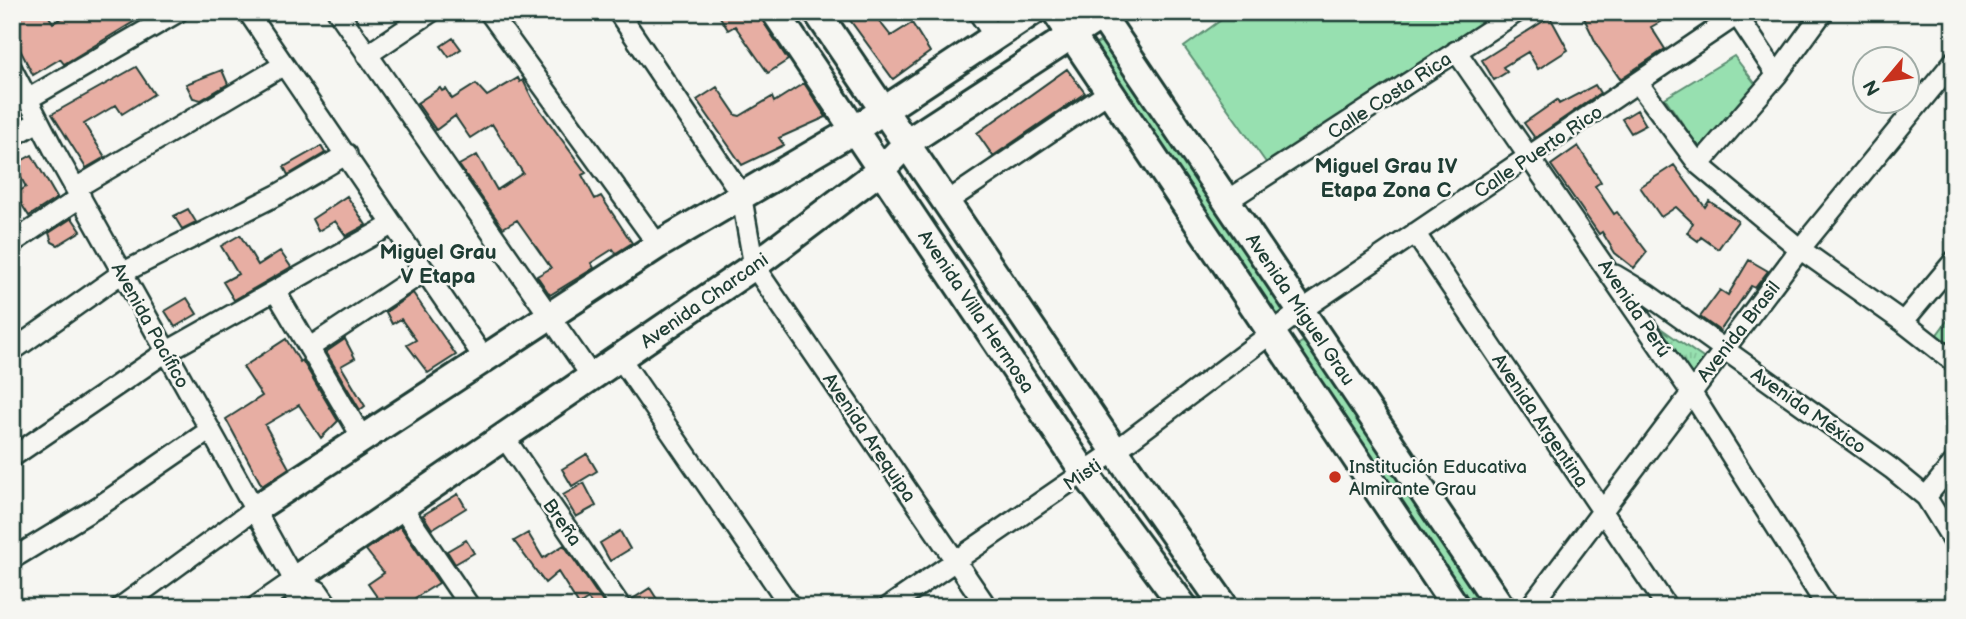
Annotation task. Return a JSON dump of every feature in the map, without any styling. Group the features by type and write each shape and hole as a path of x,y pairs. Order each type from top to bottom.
{"street":[{"path":"28,99 178,12"},
{"path":"248,12 282,66 347,154 484,358"},
{"path":"338,12 592,377"},
{"path":"367,55 431,12"},
{"path":"489,12 658,246"},
{"path":"618,12 740,194 754,266"},
{"name":"Avenida Villa Hermosa","path":"775,12 1084,472 1184,607"},
{"name":"Avenida Villa Hermosa","path":"817,12 908,142 1115,451 1225,607"},
{"path":"978,12 995,37"},
{"path":"121,607 255,509 484,358 740,194 854,130 1032,12"},
{"name":"Avenida Miguel Grau","path":"1056,12 1456,607"},
{"name":"Calle Costa Rica","path":"1227,201 1517,12"},
{"path":"1699,165 1777,75 1823,12"},
{"name":"Avenida Miguel Grau","path":"1102,13 1501,607"},
{"name":"Avenida Charcani","path":"294,580 754,266 882,169 908,142 1072,37 1102,13"},
{"path":"1736,14 1777,75"},
{"name":"Calle Puerto Rico","path":"1270,333 1736,14"},
{"name":"Avenida Perú","path":"1456,51 1691,392 1827,607"},
{"name":"Avenida Brasil","path":"1530,607 1800,249 1954,61"},
{"path":"12,243 78,192 282,66"},
{"name":"Avenida Pacífico","path":"12,69 122,273 294,580 297,607"},
{"path":"1638,83 1699,165 1800,249 1954,362"},
{"path":"948,201 1109,92"},
{"path":"12,137 39,121"},
{"path":"12,351 122,273 278,195 347,154"},
{"path":"12,457 166,352 276,292 393,223"},
{"name":"Avenida Argentina","path":"1415,233 1667,607"},
{"path":"1903,322 1954,261"},
{"name":"Avenida Arequipa","path":"754,266 987,607"},
{"path":"309,348 425,271"},
{"name":"Avenida México","path":"1611,273 1647,294 1926,496 1954,542"},
{"path":"276,292 363,439"},
{"name":"Misti","path":"888,607 1115,451 1270,333"},
{"path":"620,358 791,607"},
{"path":"12,559 102,505 210,430"},
{"name":"Breña","path":"504,437 621,607"},
{"path":"1926,496 1954,462"},
{"path":"401,506 470,607"},
{"path":"1805,571 1843,607"},
{"path":"255,607 294,580"},
{"name":"Avenida Pacífico","path":"294,580 318,591 328,607"}],"green space":[{"path":"1232,12 1477,12 1488,28 1272,171 1184,47"},
{"path":"1101,41 1111,45 1284,301 1284,311 1277,317 1093,46"},
{"path":"1734,56 1757,86 1702,152 1665,98"},
{"path":"1952,314 1954,316 1954,362 1930,344"},
{"path":"1649,320 1706,360 1688,383"},
{"path":"1302,342 1312,345 1490,607 1464,607 1294,347"}],"building":[{"path":"12,12 46,12 53,23 73,12 150,12 64,64 60,59 33,75 12,34"},
{"path":"717,12 757,12 788,60 768,73 735,26 728,30"},
{"path":"844,12 872,12 891,36 912,23 930,52 893,79"},
{"path":"1581,12 1653,12 1660,22 1651,27 1665,49 1620,79 1598,47"},
{"path":"1550,17 1568,50 1538,69 1528,52 1503,67 1507,72 1494,80 1482,60"},
{"path":"453,38 461,49 449,57 441,46"},
{"path":"136,67 154,94 122,114 116,105 84,124 105,157 86,168 52,114"},
{"path":"1067,69 1085,93 993,156 977,133"},
{"path":"222,70 228,84 201,100 193,98 186,84"},
{"path":"518,78 520,82 523,80 533,100 586,173 582,175 595,199 601,196 632,243 616,253 613,249 591,263 594,268 550,295 537,276 551,268 517,220 503,228 459,165 477,155 497,190 523,173 492,124 470,138 455,116 436,130 417,103 440,88 442,91 446,89 452,99 476,84 487,96"},
{"path":"804,83 826,117 779,138 784,145 742,165 697,100 717,87 736,115 740,116 772,97 774,102"},
{"path":"1595,85 1600,93 1535,138 1524,123 1557,100 1559,104"},
{"path":"1637,110 1646,125 1631,133 1622,119"},
{"path":"321,146 325,153 288,175 284,167"},
{"path":"1578,146 1601,182 1595,186 1614,214 1617,212 1647,252 1634,268 1615,253 1602,232 1599,234 1551,165"},
{"path":"32,155 57,198 29,216 15,194 26,187 14,165"},
{"path":"1674,165 1705,207 1709,201 1738,221 1718,249 1701,237 1698,241 1687,233 1693,223 1676,207 1661,217 1640,187"},
{"path":"347,196 366,225 346,236 335,221 318,231 312,219"},
{"path":"188,209 196,222 182,229 174,216"},
{"path":"72,218 81,231 58,245 52,242 49,233"},
{"path":"240,235 258,265 280,251 291,267 234,300 223,282 238,274 221,246"},
{"path":"1749,260 1768,271 1755,288 1751,286 1720,331 1700,317 1720,290 1728,295"},
{"path":"413,293 456,355 428,373 407,345 416,340 401,319 392,324 386,312"},
{"path":"187,298 197,314 175,327 165,311"},
{"path":"286,339 300,362 302,360 338,421 321,438 299,405 265,425 289,468 262,486 226,419 262,396 243,367"},
{"path":"345,339 355,358 341,366 365,406 360,410 326,352"},
{"path":"587,454 597,471 572,486 562,469"},
{"path":"584,483 596,506 576,517 563,495"},
{"path":"458,494 466,508 432,529 423,515"},
{"path":"400,526 439,583 415,598 420,607 384,607 368,584 384,573 366,550"},
{"path":"620,531 630,549 610,561 600,543"},
{"path":"528,533 543,558 564,545 606,607 594,607 588,599 579,605 558,572 545,583 514,541"},
{"path":"466,540 474,553 455,564 447,551"},
{"path":"650,588 662,607 633,607 631,600"}],"place":[{"name":"Institución Educativa Almirante Grau","path":"1335,477"}],"district":[{"name":"Miguel Grau IV Etapa Zona C","path":"1386,178"},
{"name":"Miguel Grau V Etapa","path":"438,264"}]}
